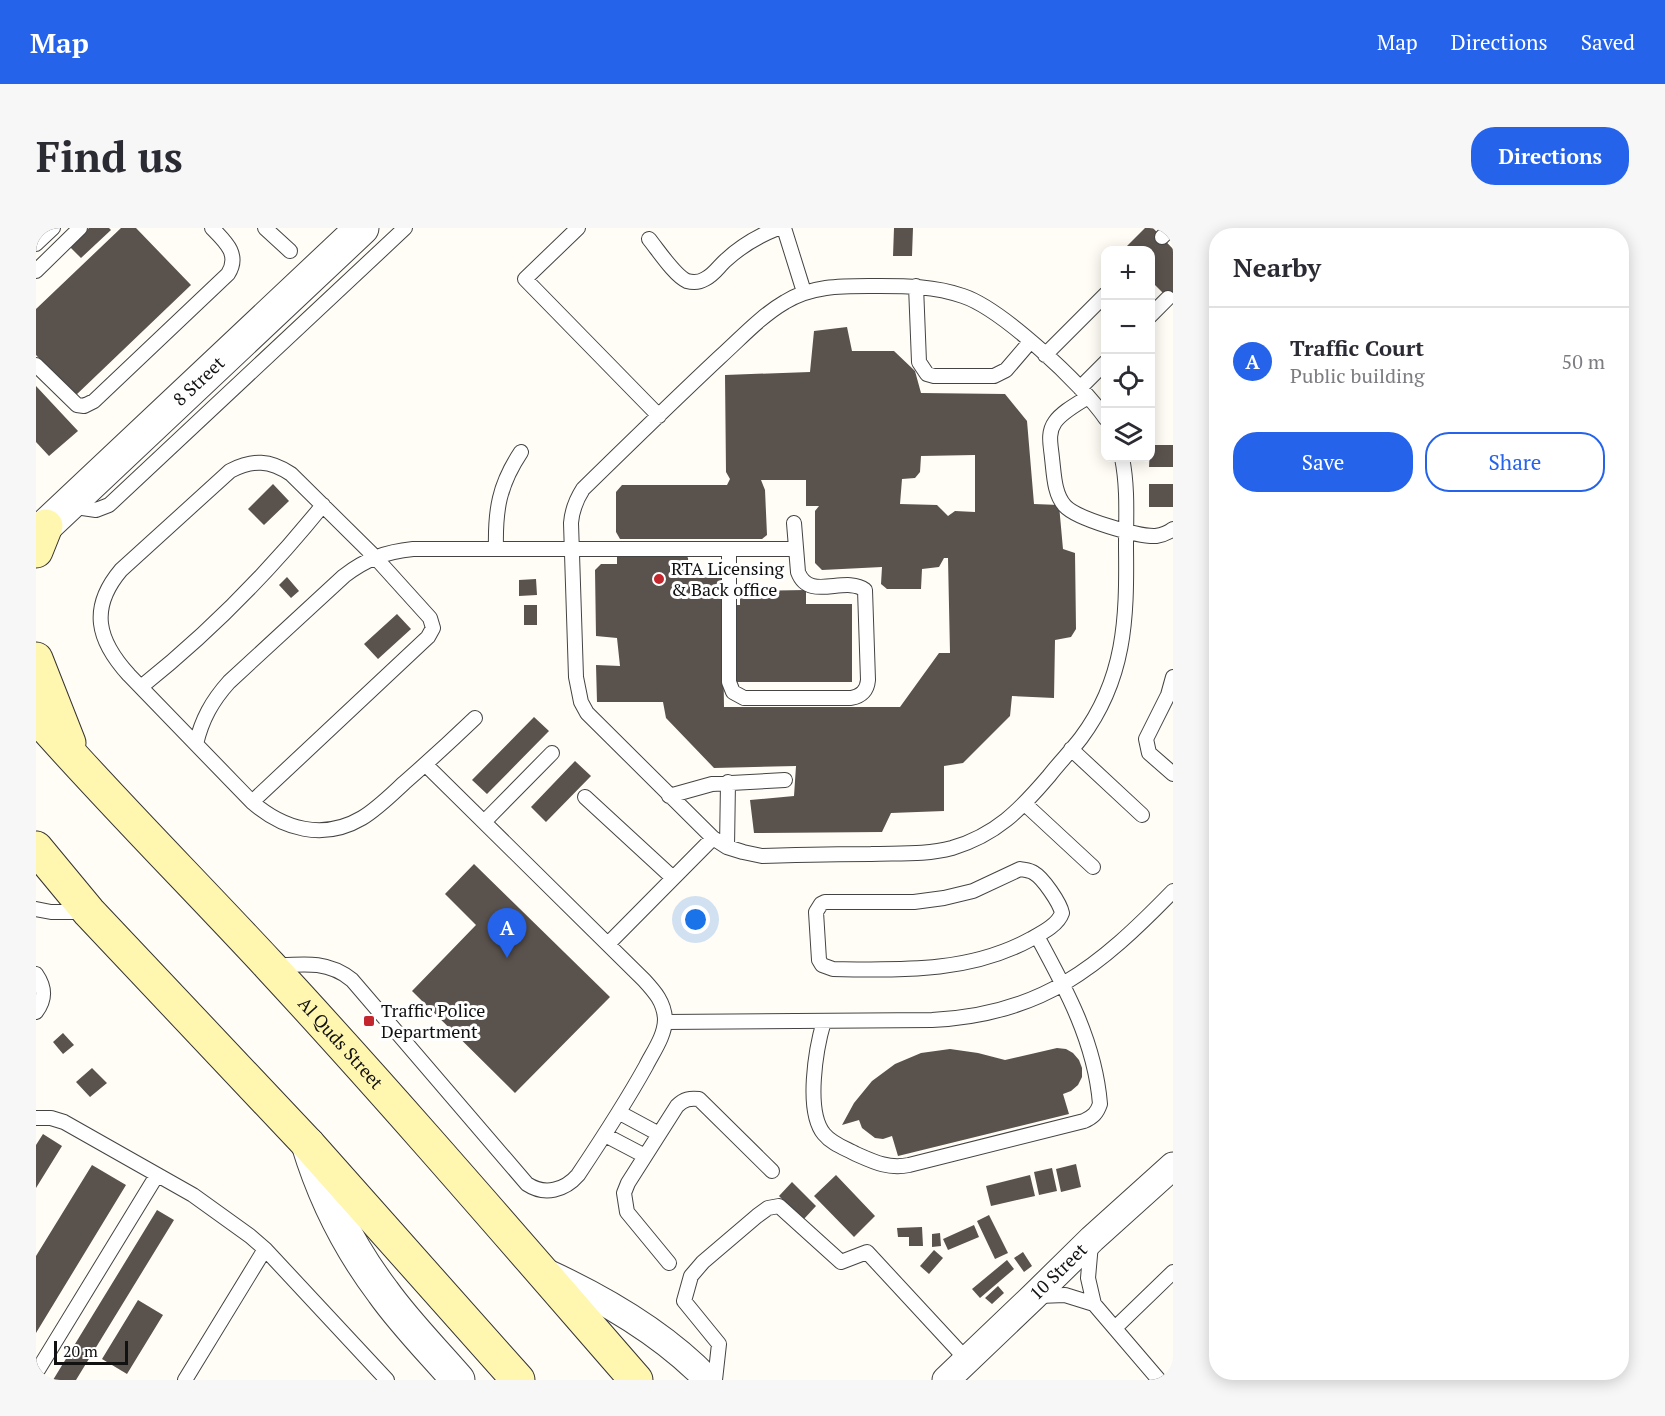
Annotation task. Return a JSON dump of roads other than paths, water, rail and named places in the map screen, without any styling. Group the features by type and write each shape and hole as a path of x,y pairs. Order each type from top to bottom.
{"main road":[{"path":"36,659 76,761"},
{"name":"Al Quds Street","path":"36,716 269,966 636,1380"},
{"path":"36,848 89,912 308,1144 501,1367 518,1380"}],"street":[{"name":"8 Street","path":"46,529 362,228"},
{"path":"308,1144 318,1177 335,1214 383,1293 458,1380"},
{"name":"10 Street","path":"946,1380 1092,1239 1173,1166"},
{"path":"540,1270 596,1297 640,1324 674,1349 708,1380"}],"lane":[{"path":"36,244 53,228"},
{"path":"36,271 80,228"},
{"path":"36,365 77,405 84,406 94,400 233,267 232,250 212,228"},
{"path":"265,228 290,251"},
{"path":"46,529 109,505 405,228"},
{"path":"578,228 525,279 659,416"},
{"path":"649,239 680,276 697,283 712,275 742,246 778,228"},
{"path":"784,228 804,292"},
{"path":"1101,413 1084,393 1030,342 1001,318 966,297 916,286 845,286 804,292 786,301 767,314 583,489 578,497 572,514 572,549 576,677 581,702 595,723 713,838 743,852 762,855 922,853 951,848 975,840 997,828 1025,804 1081,738 1109,687 1119,655 1125,621 1126,531 1122,462"},
{"path":"916,286 920,362 927,374 994,376 1006,369 1030,342"},
{"path":"1155,309 1168,298"},
{"path":"1045,355 1101,299"},
{"path":"1101,369 1084,393 1059,417 1052,429 1050,442 1056,487 1065,506 1073,513 1126,531 1158,536 1173,529"},
{"path":"496,549 497,507 502,487 510,468 521,452"},
{"path":"252,802 431,633 433,628 430,618 374,556 291,474 279,466 261,462 244,464 230,471 121,570 110,584 102,604 101,621 104,641 115,660 252,802 267,816 285,825 314,830 343,826 361,819 426,765 475,718"},
{"path":"141,687 198,640 244,595 323,505"},
{"path":"729,549 729,682 733,692 744,698 851,698 858,696 867,687 868,680 865,590 855,586 814,587 806,584 798,572 794,523"},
{"path":"196,744 207,710 229,682 344,576 374,556 413,549 795,549"},
{"path":"1173,677 1168,695 1146,739 1149,753 1173,774"},
{"path":"1071,749 1142,815"},
{"path":"484,822 552,753"},
{"path":"269,966 322,964 343,973 352,980 523,1181 531,1187 546,1191 555,1190 572,1182 620,1113 657,1045 665,1022 664,1008 658,995 426,765"},
{"path":"669,796 697,787 728,782 786,780"},
{"path":"727,846 728,782"},
{"path":"585,797 673,878"},
{"path":"1025,804 1094,867"},
{"path":"608,944 713,838"},
{"path":"1027,870 1039,877 1061,908 1058,920 1037,936 1003,952 957,965 909,970 833,969 822,965 819,960 816,912 825,902 914,902 944,898 973,891 1014,871 1027,870"},
{"path":"665,1022 960,1019 1009,1008 1038,998 1064,985 1095,964 1173,891"},
{"path":"37,910 89,912"},
{"path":"824,1021 814,1073 815,1111 820,1128 833,1143 874,1162 897,1167 1092,1118 1101,1104 1086,1035 1064,985 1037,936"},
{"path":"36,974 44,995 36,1012"},
{"path":"669,1263 627,1212 624,1192 659,1134 683,1100 699,1099 772,1171"},
{"path":"620,1113 659,1134"},
{"path":"36,1118 51,1118 64,1122 211,1207 265,1249 387,1380"},
{"path":"605,1135 645,1156"},
{"path":"36,1373 157,1175"},
{"path":"715,1380 719,1344 684,1301 690,1276 757,1216 768,1208 779,1206 841,1262 867,1252 967,1360"},
{"path":"1092,1239 1088,1258 1088,1278 1094,1304 1159,1380"},
{"path":"185,1380 265,1249"},
{"path":"1115,1328 1173,1272"},
{"path":"1034,1296 1065,1294 1094,1304"}],"place":[{"name":"RTA Licensing & Back office","path":"659,579"},
{"name":"Traffic Court","path":"507,958"},
{"name":"Traffic Police Department","path":"369,1021"}]}
